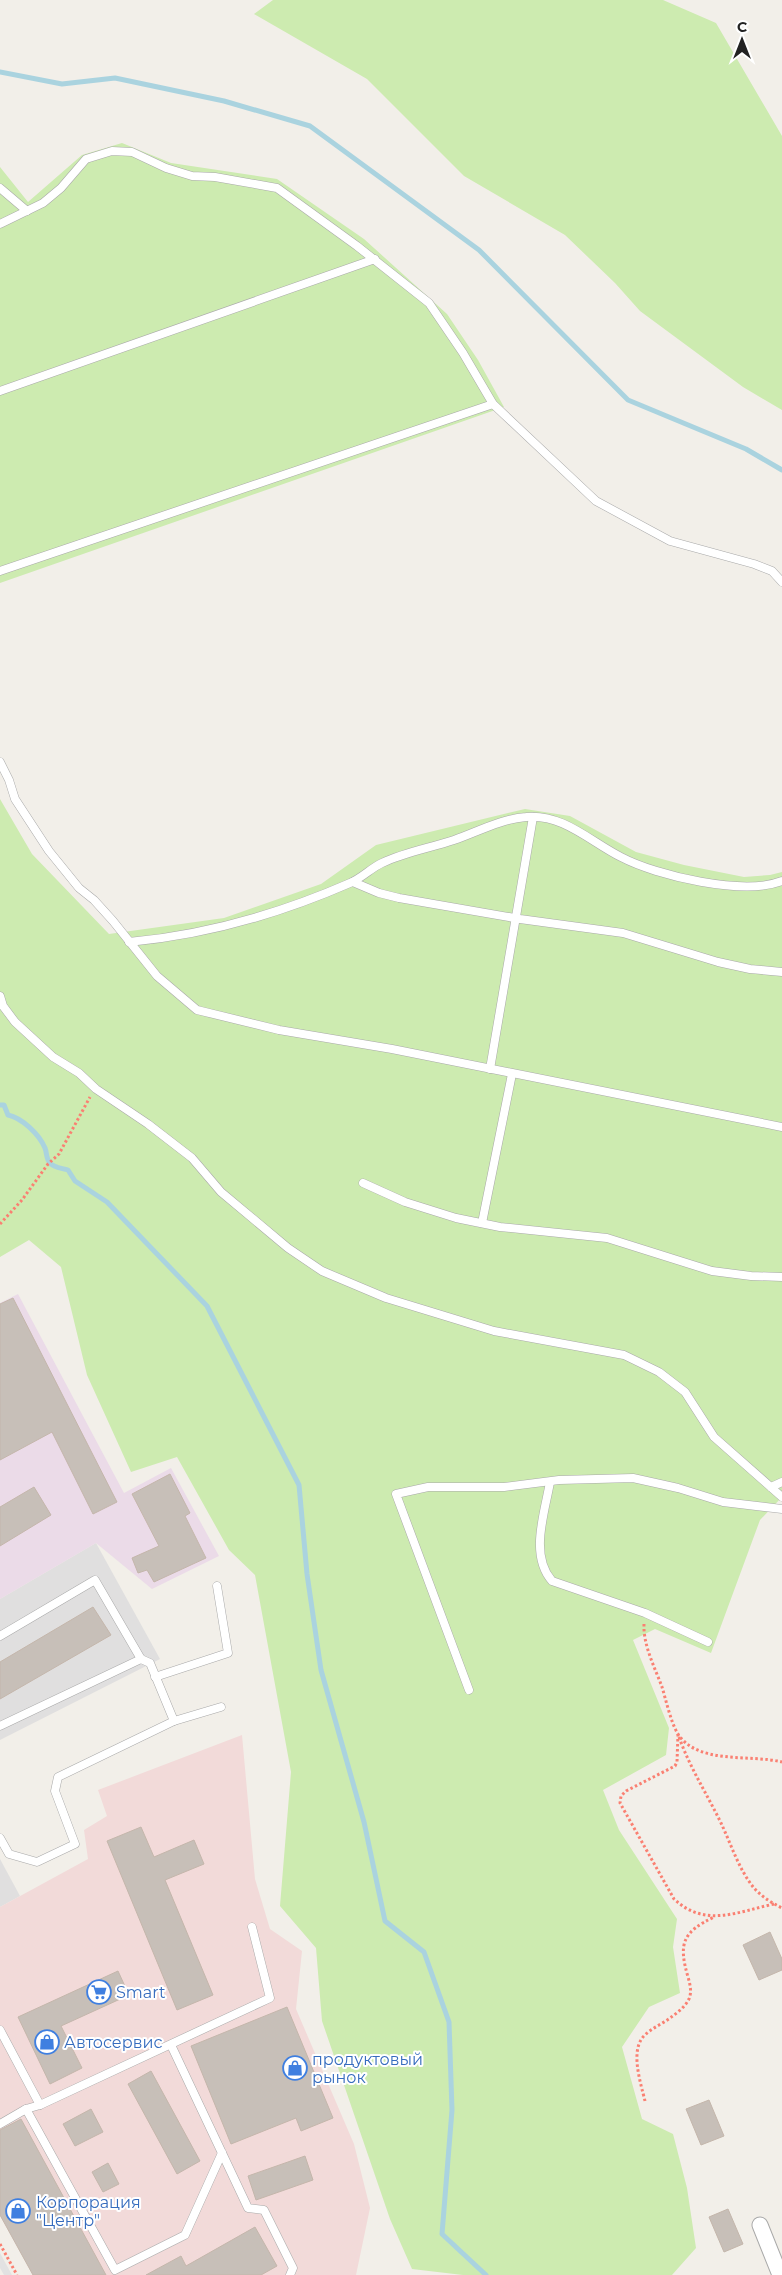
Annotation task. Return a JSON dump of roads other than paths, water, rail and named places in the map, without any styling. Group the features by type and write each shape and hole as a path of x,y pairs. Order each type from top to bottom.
{"street":[{"path":"760,2225 780,2275"}],"lane":[{"path":"0,224 43,203 61,188 86,159 112,151 132,152 166,168 192,176 277,188 375,260 429,304 463,353 493,404 596,501 670,541 754,564 772,571 782,582"},
{"path":"0,188 27,211"},
{"path":"0,391 375,260"},
{"path":"0,571 493,404"},
{"path":"0,762 9,780 15,799 49,851 80,888 113,921 157,976 198,1010 279,1030 392,1049 782,1127"},
{"path":"129,942 175,938 226,927 276,912 353,882 380,864 399,856 427,849 511,820 534,817 547,818 568,825 621,857 645,868 676,876 749,887 772,885 782,881"},
{"path":"490,1069 534,817"},
{"path":"353,882 379,893 399,898 517,918 623,933 718,962 750,969 782,972"},
{"path":"0,996 3,1006 15,1022 53,1058 79,1073 96,1090 148,1124 192,1158 221,1192 288,1248 322,1271 386,1298 494,1331 624,1354 659,1372 685,1392 714,1437 782,1496"},
{"path":"482,1223 512,1074"},
{"path":"363,1183 405,1202 456,1218 482,1223 607,1238 712,1271 751,1276 782,1277"},
{"path":"469,1690 396,1494 428,1487 504,1487 550,1482 632,1478 678,1488 723,1502 782,1509"},
{"path":"550,1482 539,1547 546,1574 552,1581 645,1612 708,1642"},
{"path":"771,1487 782,1482"},
{"path":"0,1636 95,1580 142,1659 150,1663 174,1721"},
{"path":"155,1677 228,1653 218,1586"},
{"path":"0,1726 142,1659"},
{"path":"0,1838 9,1854 37,1862 75,1844 55,1791 58,1776 174,1721 222,1707"},
{"path":"0,2124 26,2109 40,2105 270,1998 252,1927"},
{"path":"0,2030 40,2105"},
{"path":"171,2045 248,2208 264,2210 293,2268 290,2275"},
{"path":"26,2109 115,2270 185,2235 222,2153"}],"waterway":[{"path":"0,72 62,84 115,78 224,101 310,126 479,250 628,400 746,449 782,470"},
{"path":"0,1105 4,1105 8,1115 19,1119 34,1132 45,1148 48,1160 52,1165 68,1170 75,1181 107,1202 207,1306 299,1485 307,1574 321,1670 364,1822 385,1921 424,1952 449,2022 452,2110 442,2234 486,2275"}],"place":[{"name":"Smart","path":"99,1992"},
{"name":"Автосервис","path":"47,2042"},
{"name":"продуктовый рынок","path":"295,2068"},
{"name":"Корпорация \"Центр\"","path":"18,2211"}]}
